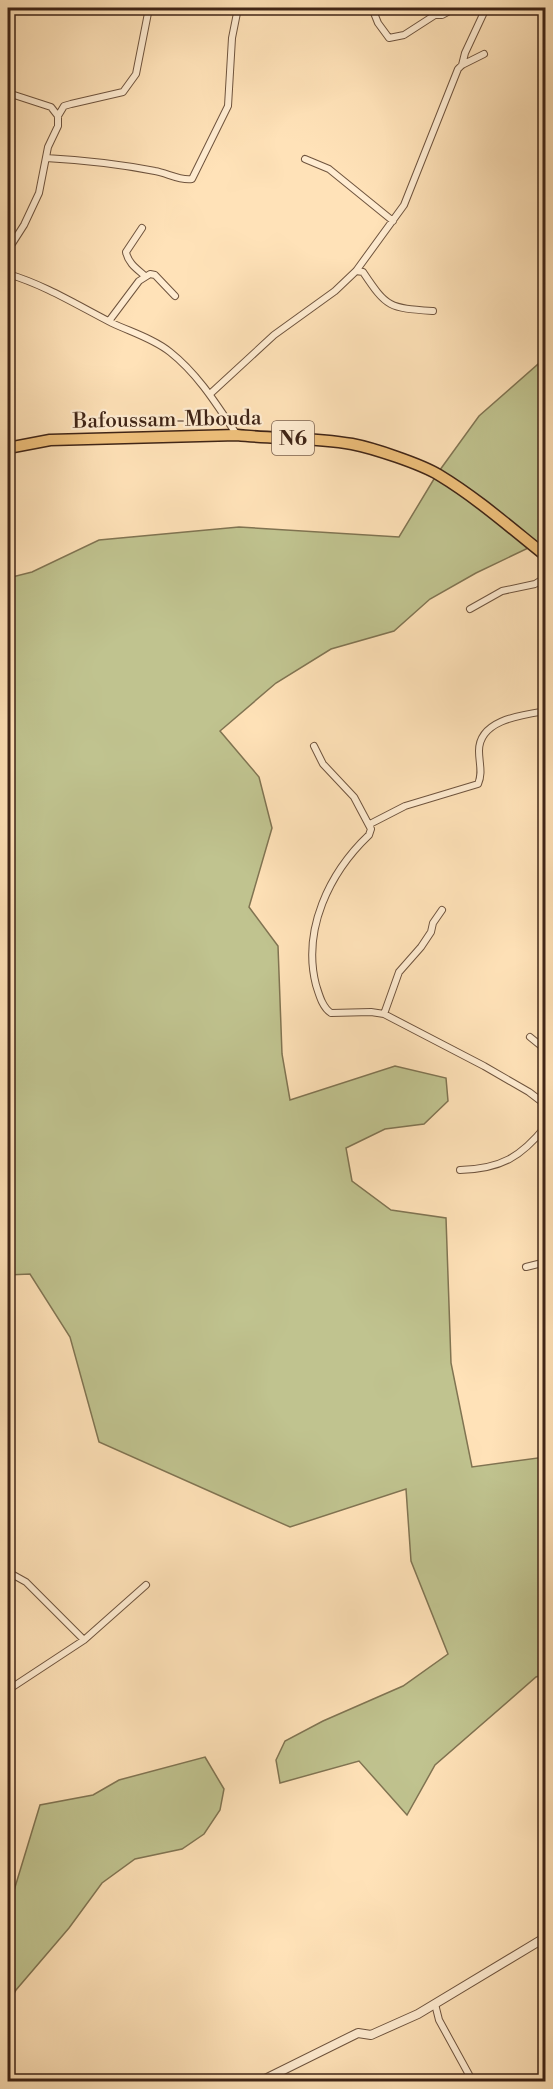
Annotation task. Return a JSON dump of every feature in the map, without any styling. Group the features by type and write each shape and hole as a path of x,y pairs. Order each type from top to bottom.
{"highway":[{"name":"Bafoussam-Mbouda","path":"8,448 50,440 237,435 309,438 353,445 408,462 437,474 483,506 546,556"}],"street":[{"path":"57,116 64,106 123,92 136,74 149,8"},
{"path":"46,158 120,165 157,171 186,180 192,179 228,106 232,38 238,8"},
{"path":"372,8 378,24 389,38 404,35 435,15 442,15 455,8"},
{"path":"462,65 465,53 486,8"},
{"path":"210,394 274,334 335,291 356,271 404,205 458,69 484,54"},
{"path":"8,93 51,107 57,116 58,126 48,147 39,193 24,225 8,250"},
{"path":"305,159 329,169 393,221"},
{"path":"142,228 126,252 132,266 145,276"},
{"path":"356,271 363,272 379,296 390,305 404,309 433,311"},
{"path":"8,274 66,297 169,351 191,371 210,394 237,435"},
{"path":"109,321 140,281 150,274 154,275 175,296"},
{"path":"470,609 502,591 535,584 546,577"},
{"path":"370,824 405,806 478,784 481,777 479,752 482,734 489,728 506,721 546,711"},
{"path":"314,746 322,764 354,797 371,829 369,835 339,869 328,891 315,929 312,950 313,970 319,995 327,1011 384,1014 500,1075 530,1092 546,1105"},
{"path":"384,1014 399,972 421,947 442,910"},
{"path":"530,1037 546,1050"},
{"path":"460,1170 479,1170 502,1163 524,1151 546,1126"},
{"path":"526,1267 546,1262"},
{"path":"8,1572 26,1582 84,1640"},
{"path":"8,1690 84,1640 146,1585"},
{"path":"259,2082 358,2033 371,2035 385,2030 435,2004 546,1937"},
{"path":"435,2004 440,2020 473,2082"}],"green space":[{"path":"545,358 545,540 476,573 430,599 394,631 331,649 276,683 220,731 259,777 272,828 249,907 278,946 282,1054 290,1100 395,1066 446,1078 448,1101 424,1124 385,1129 346,1148 352,1181 391,1210 446,1218 451,1363 472,1467 545,1457 545,1674 536,1677 435,1765 407,1815 359,1761 280,1783 276,1760 285,1741 323,1721 403,1686 448,1654 411,1561 406,1489 290,1527 99,1442 70,1337 30,1274 8,1275 8,578 32,572 99,540 239,527 399,537 437,474 479,416"},
{"path":"205,1757 224,1789 220,1810 204,1834 182,1849 135,1859 102,1883 69,1928 16,1990 8,2005 8,1901 12,1897 40,1805 93,1795 119,1780"}]}
